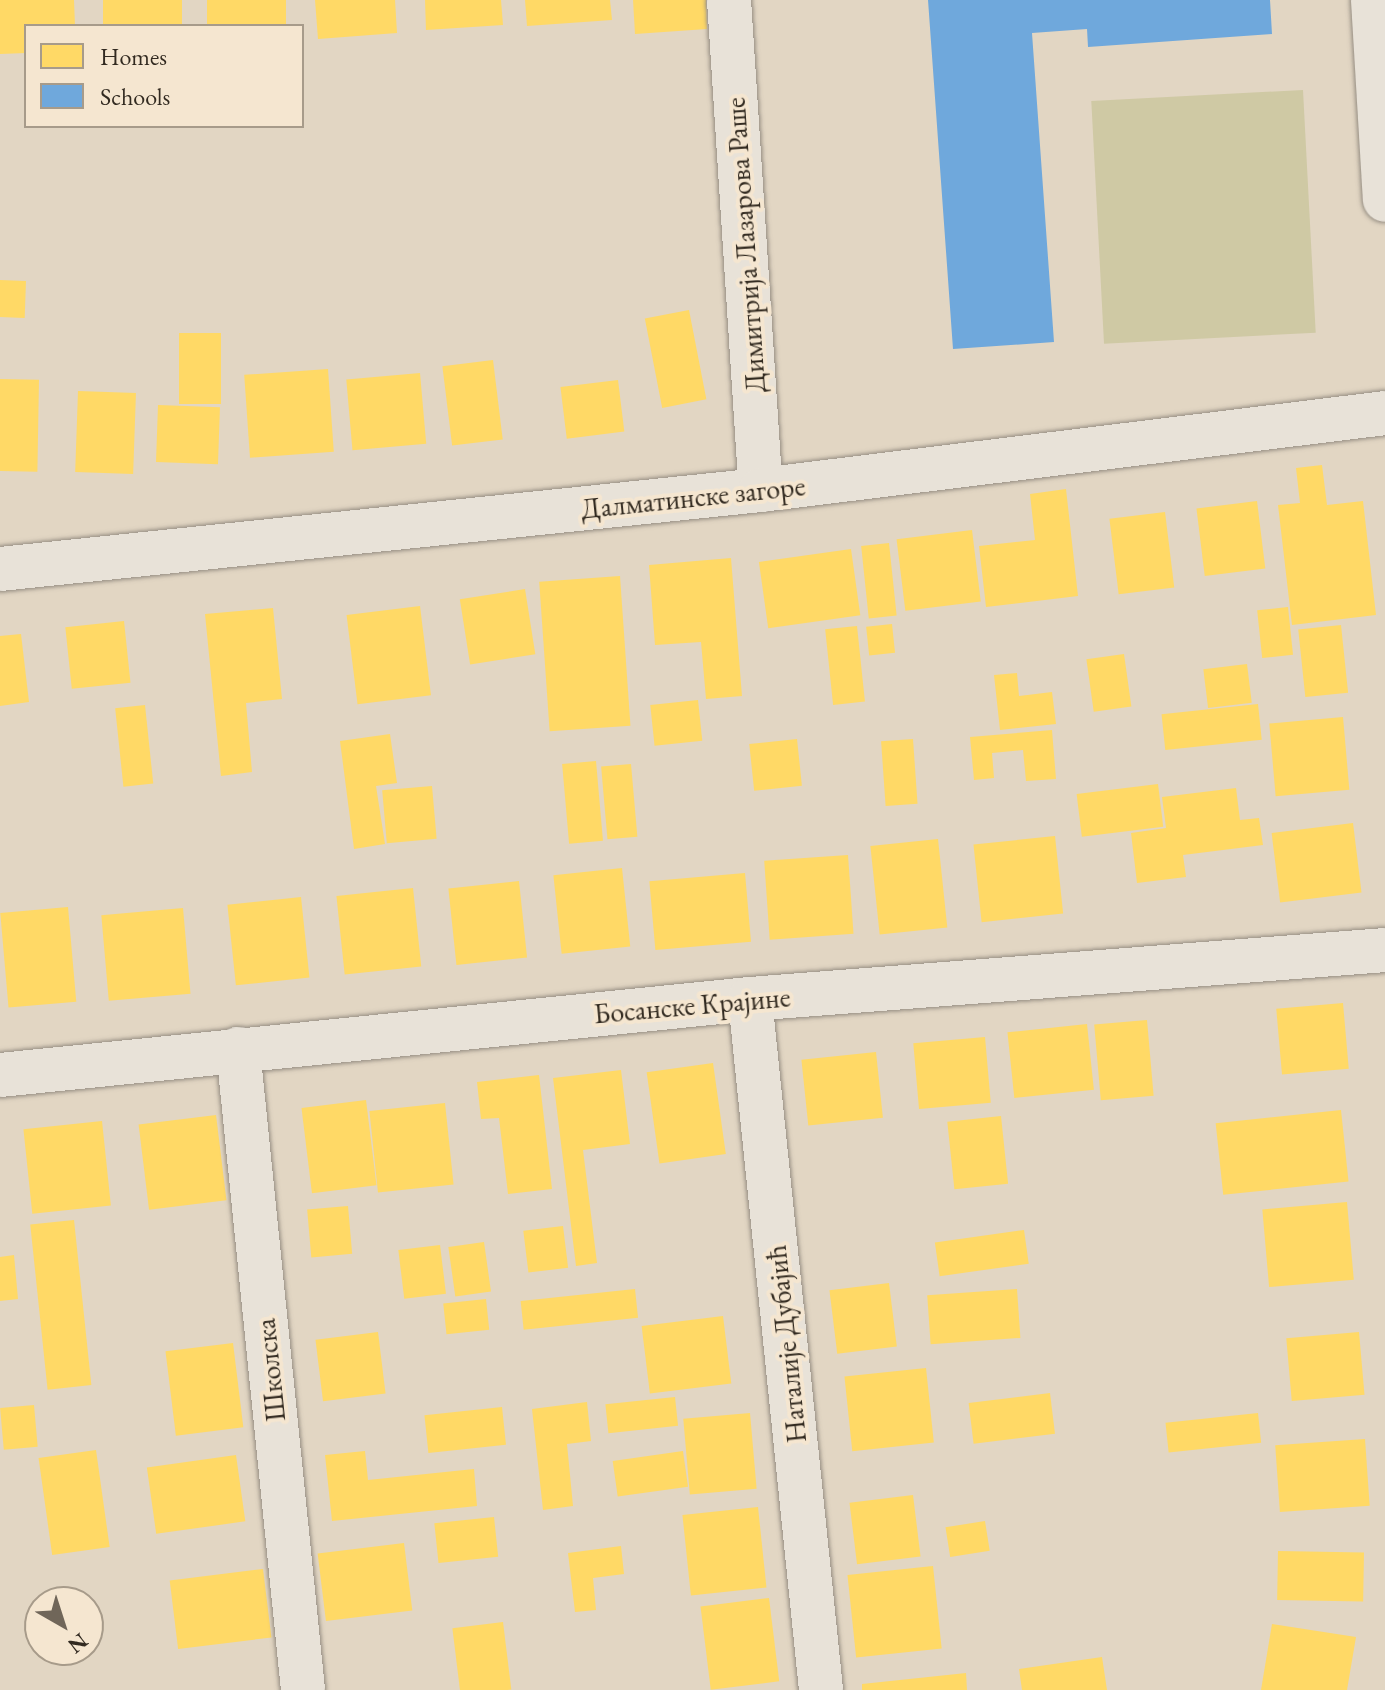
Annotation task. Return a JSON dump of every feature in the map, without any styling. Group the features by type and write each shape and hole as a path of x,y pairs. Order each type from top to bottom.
{"street":[{"name":"Димитрија Лазарова Раше","path":"729,0 761,490"},
{"path":"1373,0 1385,200"},
{"name":"Далматинске загоре","path":"0,569 761,490 1385,413"},
{"name":"Босанске Крајине","path":"0,1075 750,999 1385,950"},
{"name":"Наталије Дубајић","path":"750,999 821,1690"},
{"name":"Школска","path":"238,1049 303,1690"}],"shaded area":[{"path":"1303,90 1316,333 1104,344 1091,101"}],"building: Homes":[{"path":"0,0 74,0 75,24 24,24 24,53 0,54"},
{"path":"103,0 182,0 182,24 103,24"},
{"path":"207,0 286,0 286,24 207,24"},
{"path":"315,0 395,0 397,33 318,39"},
{"path":"425,0 501,0 503,25 426,30"},
{"path":"525,0 610,0 612,20 527,26"},
{"path":"633,0 706,0 707,29 635,34"},
{"path":"0,280 26,281 25,318 0,317"},
{"path":"689,310 706,399 662,408 645,319"},
{"path":"179,333 221,333 221,404 179,404"},
{"path":"493,360 503,439 452,446 442,366"},
{"path":"328,369 334,452 250,458 244,375"},
{"path":"420,373 426,444 352,450 346,379"},
{"path":"0,379 39,380 37,472 0,471"},
{"path":"618,380 624,432 567,439 560,387"},
{"path":"78,391 136,393 133,474 75,472"},
{"path":"158,405 220,407 218,464 156,462"},
{"path":"1322,465 1327,505 1363,501 1376,615 1292,625 1278,505 1300,503 1296,468"},
{"path":"1066,489 1078,596 986,607 979,546 1035,540 1030,494"},
{"path":"1257,501 1265,568 1205,576 1196,508"},
{"path":"1165,512 1174,587 1119,594 1109,519"},
{"path":"972,530 981,601 905,611 897,539"},
{"path":"889,543 897,616 869,619 861,546"},
{"path":"851,549 860,615 768,628 759,562"},
{"path":"731,558 742,696 706,699 701,642 655,645 649,565"},
{"path":"620,576 630,726 550,731 539,582"},
{"path":"525,589 535,654 470,665 460,599"},
{"path":"420,606 431,695 358,704 347,615"},
{"path":"1288,607 1293,655 1262,658 1257,610"},
{"path":"273,608 282,699 246,703 252,772 221,776 205,614"},
{"path":"124,621 130,683 72,689 65,627"},
{"path":"892,624 895,653 869,656 866,627"},
{"path":"1341,625 1348,693 1305,697 1298,629"},
{"path":"857,626 865,702 833,705 825,629"},
{"path":"21,634 29,702 0,706 0,636"},
{"path":"1124,654 1131,706 1094,712 1086,659"},
{"path":"1247,664 1252,703 1208,708 1203,669"},
{"path":"1017,673 1019,696 1052,692 1056,724 1000,730 994,675"},
{"path":"698,700 702,741 655,746 650,705"},
{"path":"1258,704 1262,740 1165,750 1162,714"},
{"path":"145,705 153,784 123,787 115,708"},
{"path":"1343,717 1349,790 1276,796 1269,723"},
{"path":"1052,730 1056,779 1026,781 1023,750 992,753 994,778 974,780 970,737"},
{"path":"390,734 397,783 376,786 385,844 354,849 340,741"},
{"path":"797,739 802,786 754,791 749,744"},
{"path":"913,739 918,804 886,806 881,741"},
{"path":"596,761 603,841 569,844 562,764"},
{"path":"631,764 637,837 607,839 601,767"},
{"path":"1158,784 1163,827 1082,837 1077,794"},
{"path":"432,786 437,839 387,843 382,790"},
{"path":"1236,788 1240,820 1259,818 1263,845 1183,855 1186,877 1137,883 1131,833 1166,828 1162,797"},
{"path":"1353,823 1362,892 1280,902 1272,833"},
{"path":"1055,836 1063,914 982,922 973,845"},
{"path":"938,839 947,928 880,935 870,846"},
{"path":"848,855 854,934 770,940 764,861"},
{"path":"622,868 630,947 562,954 553,875"},
{"path":"745,873 751,942 655,950 649,881"},
{"path":"519,881 527,958 456,965 448,888"},
{"path":"413,888 421,967 345,975 336,896"},
{"path":"301,897 309,978 236,985 227,905"},
{"path":"68,907 76,1002 9,1008 0,913"},
{"path":"183,908 190,994 109,1001 101,915"},
{"path":"1343,1003 1349,1069 1282,1075 1276,1009"},
{"path":"1147,1020 1154,1096 1101,1100 1094,1025"},
{"path":"1087,1024 1094,1090 1014,1098 1007,1032"},
{"path":"985,1037 991,1103 919,1109 913,1043"},
{"path":"876,1052 883,1118 808,1125 801,1060"},
{"path":"713,1063 726,1154 659,1163 647,1072"},
{"path":"621,1070 630,1144 583,1150 597,1263 576,1266 553,1078"},
{"path":"539,1075 552,1189 508,1194 499,1118 481,1119 477,1082"},
{"path":"366,1100 376,1185 312,1193 301,1108"},
{"path":"445,1103 454,1185 378,1192 369,1111"},
{"path":"1341,1110 1349,1182 1223,1195 1216,1123"},
{"path":"216,1115 226,1200 149,1210 139,1125"},
{"path":"1001,1116 1008,1184 954,1189 947,1122"},
{"path":"102,1121 111,1206 32,1214 23,1129"},
{"path":"1347,1202 1354,1280 1269,1287 1262,1209"},
{"path":"348,1206 352,1254 311,1257 307,1210"},
{"path":"74,1220 91,1385 48,1390 30,1225"},
{"path":"563,1226 568,1268 528,1273 523,1231"},
{"path":"1024,1230 1029,1264 940,1276 935,1243"},
{"path":"484,1242 491,1292 455,1297 448,1247"},
{"path":"440,1245 446,1294 404,1299 398,1250"},
{"path":"14,1255 18,1299 0,1301 0,1257"},
{"path":"889,1283 897,1347 837,1354 829,1290"},
{"path":"635,1289 638,1318 524,1330 521,1301"},
{"path":"1017,1289 1020,1338 931,1344 927,1295"},
{"path":"486,1299 489,1330 446,1334 443,1303"},
{"path":"723,1316 731,1383 650,1393 642,1326"},
{"path":"378,1332 386,1394 323,1401 315,1340"},
{"path":"1359,1332 1364,1395 1292,1401 1286,1338"},
{"path":"233,1343 243,1427 176,1436 166,1351"},
{"path":"926,1368 934,1443 852,1451 844,1377"},
{"path":"1050,1393 1055,1434 974,1444 969,1403"},
{"path":"675,1397 678,1426 608,1433 605,1404"},
{"path":"587,1402 591,1441 567,1444 573,1506 543,1510 532,1409"},
{"path":"34,1405 38,1447 4,1450 0,1408"},
{"path":"502,1407 506,1445 428,1453 424,1415"},
{"path":"750,1413 757,1489 690,1495 683,1419"},
{"path":"1258,1413 1261,1443 1169,1453 1166,1423"},
{"path":"1365,1439 1370,1506 1280,1512 1275,1445"},
{"path":"96,1450 110,1547 52,1555 39,1458"},
{"path":"365,1451 368,1480 474,1469 477,1506 332,1521 325,1455"},
{"path":"683,1451 688,1487 618,1497 613,1461"},
{"path":"236,1455 245,1521 156,1534 147,1468"},
{"path":"913,1495 921,1557 857,1564 849,1503"},
{"path":"758,1507 766,1588 691,1596 682,1515"},
{"path":"494,1517 498,1557 439,1563 434,1523"},
{"path":"985,1521 990,1551 950,1557 945,1527"},
{"path":"404,1543 412,1610 326,1621 318,1554"},
{"path":"621,1546 624,1574 593,1578 596,1610 575,1612 568,1553"},
{"path":"1278,1551 1364,1553 1363,1601 1277,1600"},
{"path":"933,1566 942,1649 856,1658 847,1575"},
{"path":"263,1569 271,1637 178,1649 170,1580"},
{"path":"769,1598 779,1681 711,1690 701,1606"},
{"path":"503,1622 511,1689 460,1690 452,1628"},
{"path":"1272,1624 1356,1637 1347,1690 1261,1690"},
{"path":"1102,1657 1107,1690 1022,1690 1019,1669"},
{"path":"966,1673 967,1690 862,1690 862,1684"}],"building: Schools":[{"path":"928,0 1270,0 1272,34 1088,47 1087,29 1032,33 1054,342 953,349"}]}
